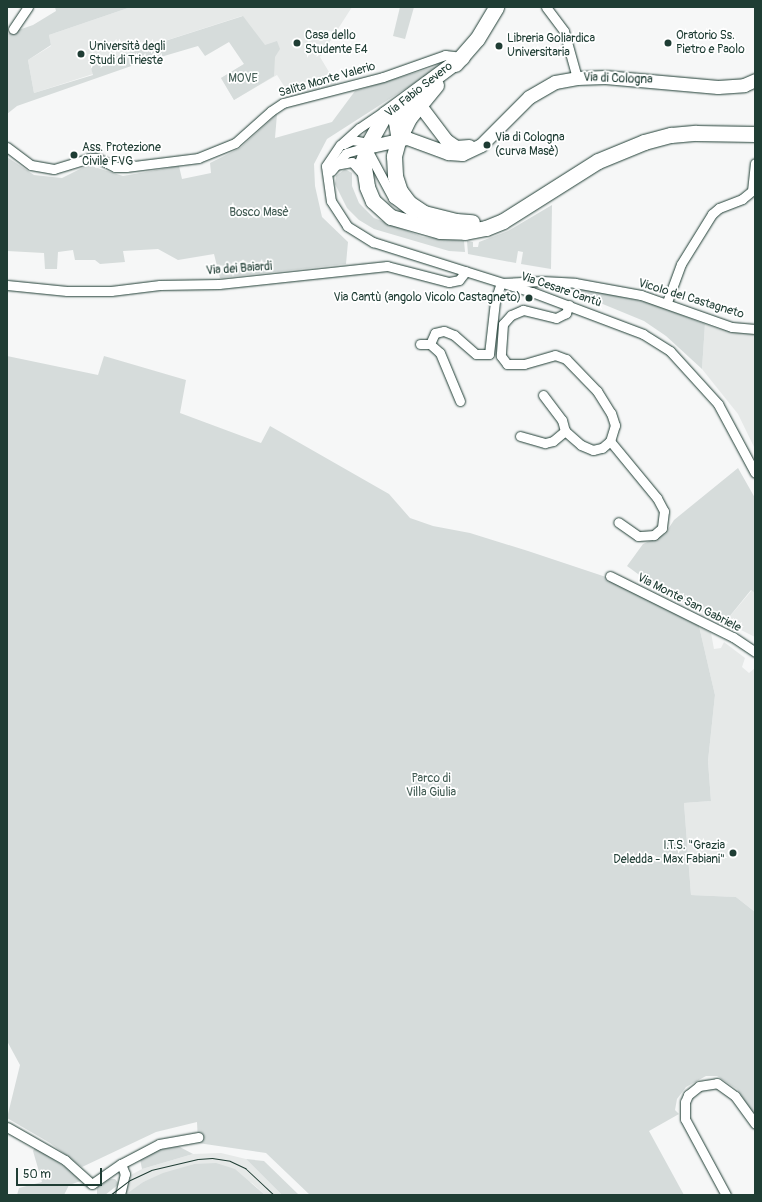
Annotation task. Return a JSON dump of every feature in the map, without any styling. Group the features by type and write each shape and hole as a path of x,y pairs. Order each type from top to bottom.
{"main road":[{"name":"Via Fabio Severo","path":"496,7 477,39 462,57 415,99 386,114 367,146 363,161 364,178 373,201 391,217 440,231 465,232 486,228 503,221 598,162 644,142 670,135 696,133 755,134"},
{"name":"Via di Cologna","path":"367,146 414,139 448,154 462,154 481,145 529,97 555,82 577,78 605,77 718,86 744,85 755,80"},
{"name":"Via Fabio Severo","path":"415,99 398,141 393,163 400,191 409,203 424,213 456,221 473,222 493,217 541,197"},
{"path":"415,99 446,140 456,147 481,145"}],"street":[{"path":"13,29 28,7"},
{"path":"546,7 566,36 577,78"},
{"name":"Salita Monte Valerio","path":"7,147 31,165 54,170 89,158 97,158 115,167 126,167 198,158 235,143 261,123 271,111 284,103 383,77 445,55 462,57"},
{"name":"Via Cesare Cantù","path":"415,99 359,128 340,145 326,166 327,182 336,213 347,226 358,235 374,242 569,305 644,334 670,351 718,404 755,473"},
{"path":"340,145 356,140 367,146"},
{"path":"327,182 333,166 346,153 367,146"},
{"name":"Via Fabio Severo","path":"367,146 384,183 403,208 424,217 456,221"},
{"path":"333,166 352,162 359,168 364,178"},
{"path":"667,302 681,264 712,214 719,208 742,199 752,191 755,163"},
{"name":"Via dei Baiardi","path":"7,285 67,291 111,291 160,285 219,284 387,266 449,282 458,280 466,271"},
{"name":"Vicolo del Castagneto","path":"501,283 542,281 575,283 667,302 732,327 755,329"},
{"path":"430,344 436,333 444,331 454,335 476,354 489,354 495,301 501,283"},
{"path":"543,395 562,420 565,431 582,445 593,450 602,448 610,441 615,426 611,413 597,391 566,359 555,354 524,364 507,364 501,356 503,324 511,315 523,310 556,318 566,313 569,305"},
{"path":"420,344 430,344 440,353 460,401"},
{"path":"520,436 546,443 553,441 565,431"},
{"path":"610,441 657,498 664,511 662,528 654,535 638,536 618,522"},
{"name":"Via Monte San Gabriele","path":"610,576 733,637 755,652"},
{"path":"726,1195 685,1120 685,1102 688,1095 699,1086 717,1083 735,1096 755,1124"},
{"path":"7,1127 65,1160 92,1184 121,1164 159,1144 198,1137"},
{"path":"120,1195 125,1174 121,1164"}],"shaded area":[{"name":"Università degli Studi di Trieste","path":"131,7 352,7 320,57 338,87 291,97 277,75 234,100 221,78 267,50 242,16 90,65 93,74 34,93 28,60 51,46 49,35"},
{"path":"705,324 719,329 755,335 755,449 738,414 702,369"},
{"path":"752,590 755,593 755,637 725,622"},
{"path":"699,626 711,633 714,649 721,648 724,642 745,658 742,667 749,673 755,668 755,912 736,897 691,895 684,803 711,801 708,761 715,695"},
{"path":"221,1153 246,1159 282,1195 265,1195 252,1183 194,1164 143,1182 126,1195 129,1176 142,1169 193,1154"}],"green space":[{"name":"MOVE","path":"55,7 131,7 49,35 51,45 28,60 34,93 93,75 90,65 243,16 265,45 277,41 280,49 275,57 274,76 234,100 221,78 244,64 229,42 205,56 198,46 137,64 17,106 7,114 7,34 33,25 56,11"},
{"path":"400,7 414,7 405,39 393,36"},
{"name":"Bosco Masè","path":"444,64 327,139 314,164 315,186 322,217 348,242 346,264 220,278 214,254 178,260 158,249 123,251 125,262 100,264 95,260 75,260 73,250 58,252 57,269 45,269 44,253 7,251 7,157 34,175 62,178 88,165 123,176 179,166 182,179 211,173 210,163 240,148 277,114 275,138 332,122 355,91"},
{"path":"345,169 352,173 352,186 359,203 374,218 423,237 464,241 465,252 449,251 374,229 359,220 347,208 335,184 336,176"},
{"path":"552,205 551,269 521,264 523,252 518,251 516,263 468,254 467,241 473,242 473,247 478,247 479,242 508,231"},
{"path":"579,288 650,303 705,324 702,369 666,336 644,321 576,293"},
{"name":"Parco di Villa Giulia","path":"7,356 98,375 104,356 186,380 180,413 261,443 270,426 389,494 410,518 433,526 470,533 609,578 699,626 715,695 708,761 711,801 684,803 691,895 736,897 755,912 755,1116 737,1089 717,1076 706,1076 686,1087 677,1099 675,1110 679,1114 649,1131 684,1195 310,1195 266,1153 198,1143 197,1122 156,1132 82,1167 50,1143 7,1118 20,1065 7,1041"},
{"path":"738,468 755,498 755,593 751,590 725,622 664,593 627,566 643,544 665,534 674,520"},
{"path":"178,1146 193,1154 142,1169 140,1159 158,1150"},
{"path":"35,1147 76,1174 81,1181 69,1185 64,1195 17,1195 19,1188 42,1182 33,1151"},
{"path":"246,1159 264,1161 299,1195 282,1195"},
{"path":"216,1163 235,1169 265,1195 125,1195 143,1182 163,1173 194,1164"},
{"path":"110,1179 115,1179 119,1184 105,1195 97,1195 97,1188"}],"tram line":[{"path":"110,1195 130,1180 151,1170 198,1159 212,1158 230,1161 245,1168 274,1195"}],"place":[{"name":"Casa dello Studente E4","path":"297,43"},
{"name":"Oratorio Ss. Pietro e Paolo","path":"668,43"},
{"name":"Libreria Goliardica Universitaria","path":"499,46"},
{"name":"Università degli Studi di Trieste","path":"81,54"},
{"name":"Via di Cologna (curva Masè)","path":"487,145"},
{"name":"Ass. Protezione Civile FVG","path":"74,155"},
{"name":"Via Cantù (angolo Vicolo Castagneto)","path":"529,298"},
{"name":"I.T.S. \"Grazia Deledda - Max Fabiani\"","path":"733,853"}]}
